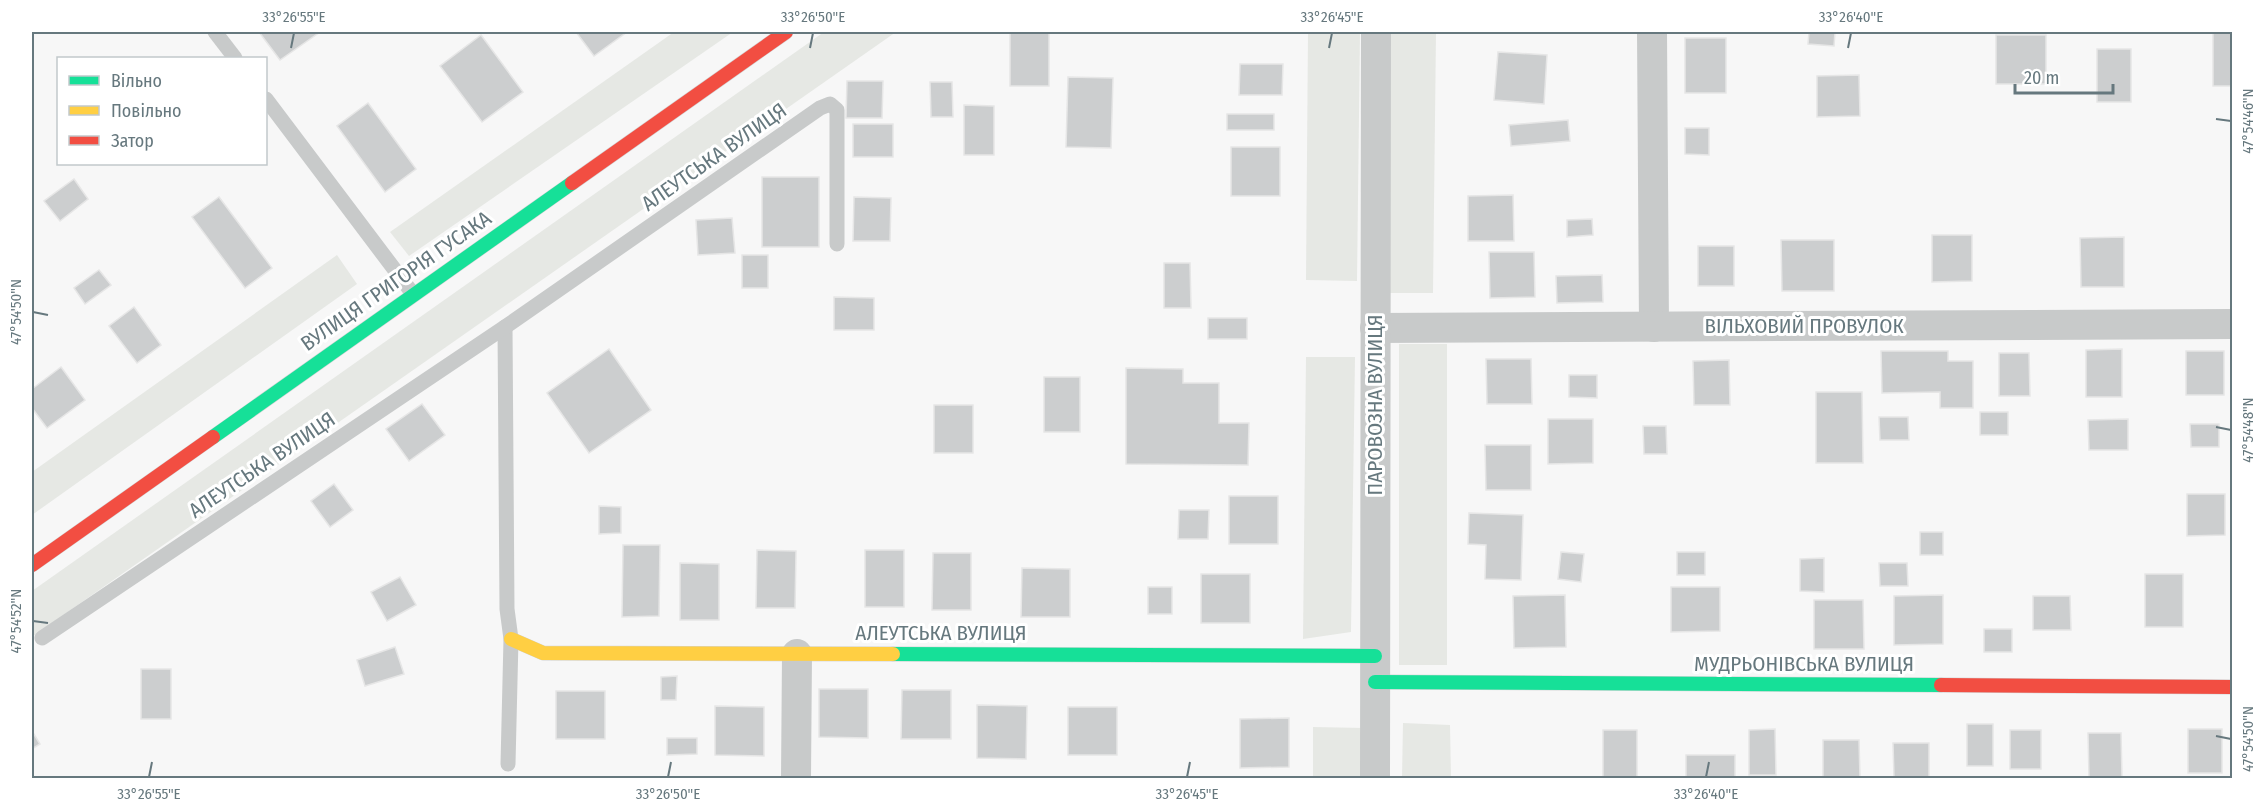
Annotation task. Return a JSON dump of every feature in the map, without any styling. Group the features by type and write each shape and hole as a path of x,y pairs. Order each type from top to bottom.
{"street":[{"name":"ВУЛИЦЯ ГРИГОРІЯ ГУСАКА","path":"32,566 786,32"},
{"name":"ПАРОВОЗНА ВУЛИЦЯ","path":"1375,778 1376,32"},
{"path":"1652,32 1654,327"},
{"name":"ВІЛЬХОВИЙ ПРОВУЛОК","path":"1375,328 2232,324"},
{"name":"АЛЕУТСЬКА ВУЛИЦЯ","path":"510,639 543,653 797,654 1375,669"},
{"path":"796,778 797,654"},
{"name":"МУДРЬОНІВСЬКА ВУЛИЦЯ","path":"1375,669 2232,687"}],"lane":[{"path":"215,32 234,57"},
{"path":"267,100 413,294"},
{"name":"АЛЕУТСЬКА ВУЛИЦЯ","path":"42,638 505,327 820,108 830,104 837,110 837,244"},
{"path":"505,327 507,609 510,639 507,764"}],"shaded area":[{"path":"674,32 733,32 409,256 390,232"},
{"path":"824,32 896,32 32,637 32,591"},
{"path":"1308,32 1360,32 1357,281 1306,280"},
{"path":"1385,32 1436,32 1433,293 1382,293"},
{"path":"337,255 357,284 32,515 32,472"},
{"path":"1399,344 1447,344 1447,665 1399,665"},
{"path":"1306,357 1355,357 1351,632 1303,639"},
{"path":"1403,723 1450,725 1451,778 1402,778"},
{"path":"1313,727 1365,728 1365,778 1313,778"}],"building":[{"path":"259,32 320,32 280,60"},
{"path":"576,32 627,32 594,56"},
{"path":"1010,32 1049,32 1049,86 1010,86"},
{"path":"1809,32 1835,32 1834,46 1808,44"},
{"path":"2213,33 2232,33 2232,86 2213,86"},
{"path":"481,35 523,92 482,122 440,66"},
{"path":"1996,35 2046,35 2046,84 1996,84"},
{"path":"1685,38 1726,38 1726,93 1685,93"},
{"path":"2097,49 2131,49 2131,102 2097,102"},
{"path":"1498,52 1547,55 1544,104 1494,100"},
{"path":"1240,64 1283,64 1282,95 1239,95"},
{"path":"1859,75 1860,116 1817,117 1817,76"},
{"path":"1068,77 1113,78 1111,148 1066,147"},
{"path":"847,81 883,81 882,118 846,118"},
{"path":"930,82 952,82 953,117 931,117"},
{"path":"368,103 416,169 385,192 337,126"},
{"path":"964,105 994,106 994,155 964,155"},
{"path":"1227,114 1274,114 1274,130 1227,130"},
{"path":"1568,120 1570,141 1511,146 1509,125"},
{"path":"853,124 893,124 893,157 853,157"},
{"path":"1685,128 1709,128 1709,155 1685,154"},
{"path":"1231,147 1280,147 1280,196 1231,196"},
{"path":"762,177 819,177 819,247 762,247"},
{"path":"74,179 88,199 60,221 44,201"},
{"path":"1513,195 1514,241 1468,241 1468,196"},
{"path":"219,197 272,268 245,288 192,217"},
{"path":"854,197 891,198 890,241 853,241"},
{"path":"732,218 735,253 698,255 696,220"},
{"path":"1592,219 1593,235 1567,237 1567,220"},
{"path":"1932,235 1972,235 1972,281 1932,282"},
{"path":"2124,237 2124,287 2081,287 2080,238"},
{"path":"1781,240 1834,240 1834,291 1782,291"},
{"path":"1698,246 1734,246 1734,286 1698,286"},
{"path":"1489,252 1534,252 1535,297 1490,298"},
{"path":"742,255 768,255 768,288 742,288"},
{"path":"1164,263 1190,263 1191,308 1164,308"},
{"path":"99,270 111,285 85,304 74,288"},
{"path":"1602,275 1603,302 1557,303 1556,276"},
{"path":"834,297 874,298 874,330 834,330"},
{"path":"134,307 161,345 137,363 109,326"},
{"path":"1208,318 1247,318 1247,339 1208,339"},
{"path":"609,349 651,410 589,453 547,393"},
{"path":"2122,349 2122,397 2086,397 2086,350"},
{"path":"1881,351 1948,351 1948,361 1973,361 1973,408 1940,408 1940,392 1882,393"},
{"path":"2186,351 2224,351 2224,395 2186,395"},
{"path":"1999,353 2029,353 2030,396 1999,396"},
{"path":"1486,359 1531,359 1532,404 1487,404"},
{"path":"1729,360 1730,405 1694,405 1693,361"},
{"path":"61,367 85,400 47,428 32,408 32,389"},
{"path":"1126,368 1183,369 1183,383 1219,383 1219,423 1249,423 1248,465 1126,464"},
{"path":"1569,375 1597,375 1597,398 1569,397"},
{"path":"1044,377 1080,377 1080,432 1044,432"},
{"path":"1816,392 1862,392 1863,463 1816,463"},
{"path":"422,404 445,435 409,461 386,429"},
{"path":"934,405 973,405 973,453 934,453"},
{"path":"1980,412 2008,412 2008,435 1980,435"},
{"path":"1879,417 1908,417 1909,440 1880,440"},
{"path":"1548,419 1593,419 1593,463 1548,464"},
{"path":"2128,419 2128,450 2089,450 2088,420"},
{"path":"2190,424 2219,424 2219,447 2191,447"},
{"path":"1643,426 1666,426 1667,454 1644,454"},
{"path":"1485,445 1531,445 1531,490 1486,490"},
{"path":"334,484 353,510 330,527 311,501"},
{"path":"2187,494 2225,494 2225,535 2187,536"},
{"path":"1229,496 1278,496 1278,544 1229,544"},
{"path":"599,506 621,507 621,533 599,534"},
{"path":"1179,510 1209,510 1208,539 1178,539"},
{"path":"1469,513 1523,515 1521,580 1485,579 1486,545 1468,544"},
{"path":"1920,532 1943,532 1943,555 1920,555"},
{"path":"623,545 660,545 659,616 622,617"},
{"path":"757,550 796,551 795,608 756,608"},
{"path":"865,550 904,550 904,607 865,607"},
{"path":"1561,552 1584,554 1581,582 1558,579"},
{"path":"1677,552 1705,552 1705,575 1677,575"},
{"path":"933,553 971,553 971,610 932,610"},
{"path":"1824,558 1824,592 1800,591 1800,559"},
{"path":"680,563 719,564 719,620 680,620"},
{"path":"1879,563 1907,563 1908,586 1880,586"},
{"path":"1022,568 1070,569 1070,617 1021,617"},
{"path":"1201,574 1250,574 1250,623 1201,623"},
{"path":"2145,574 2183,574 2183,627 2145,627"},
{"path":"400,577 416,605 387,621 371,592"},
{"path":"1148,587 1172,587 1172,614 1148,614"},
{"path":"1671,587 1720,587 1720,631 1671,632"},
{"path":"1565,595 1566,647 1514,648 1513,596"},
{"path":"1943,595 1943,644 1894,645 1894,596"},
{"path":"2033,596 2070,596 2071,630 2033,630"},
{"path":"1814,600 1863,600 1864,649 1814,649"},
{"path":"1984,629 2012,629 2012,652 1984,652"},
{"path":"395,647 404,674 365,686 357,660"},
{"path":"141,669 171,669 171,719 141,719"},
{"path":"677,676 676,700 661,700 661,677"},
{"path":"819,689 868,689 868,738 819,737"},
{"path":"902,690 951,690 951,739 901,739"},
{"path":"556,691 605,691 605,739 556,739"},
{"path":"977,705 1027,706 1026,759 977,758"},
{"path":"715,706 764,707 764,756 715,755"},
{"path":"1068,707 1117,707 1117,755 1068,755"},
{"path":"1289,718 1289,767 1240,768 1240,719"},
{"path":"1967,724 1993,724 1993,766 1967,766"},
{"path":"1775,729 1776,775 1749,775 1749,730"},
{"path":"2188,729 2222,729 2222,773 2188,773"},
{"path":"1603,730 1637,730 1637,778 1603,778"},
{"path":"2010,730 2041,730 2041,769 2010,769"},
{"path":"32,731 40,744 32,749"},
{"path":"2088,733 2121,733 2122,777 2089,777"},
{"path":"667,738 697,738 697,754 667,755"},
{"path":"1823,740 1859,740 1860,778 1823,778"},
{"path":"1893,743 1929,743 1929,778 1894,778"},
{"path":"1686,755 1735,755 1735,778 1686,778"}],"traffic: fast":[{"path":"213,437 572,183"},
{"path":"893,654 1375,656"},
{"path":"1375,682 1941,685"}],"traffic: slow":[{"path":"511,639 543,653 893,654"}],"traffic: jam":[{"path":"572,183 786,32"},
{"path":"32,565 213,437"},
{"path":"1941,685 2232,687"}]}
